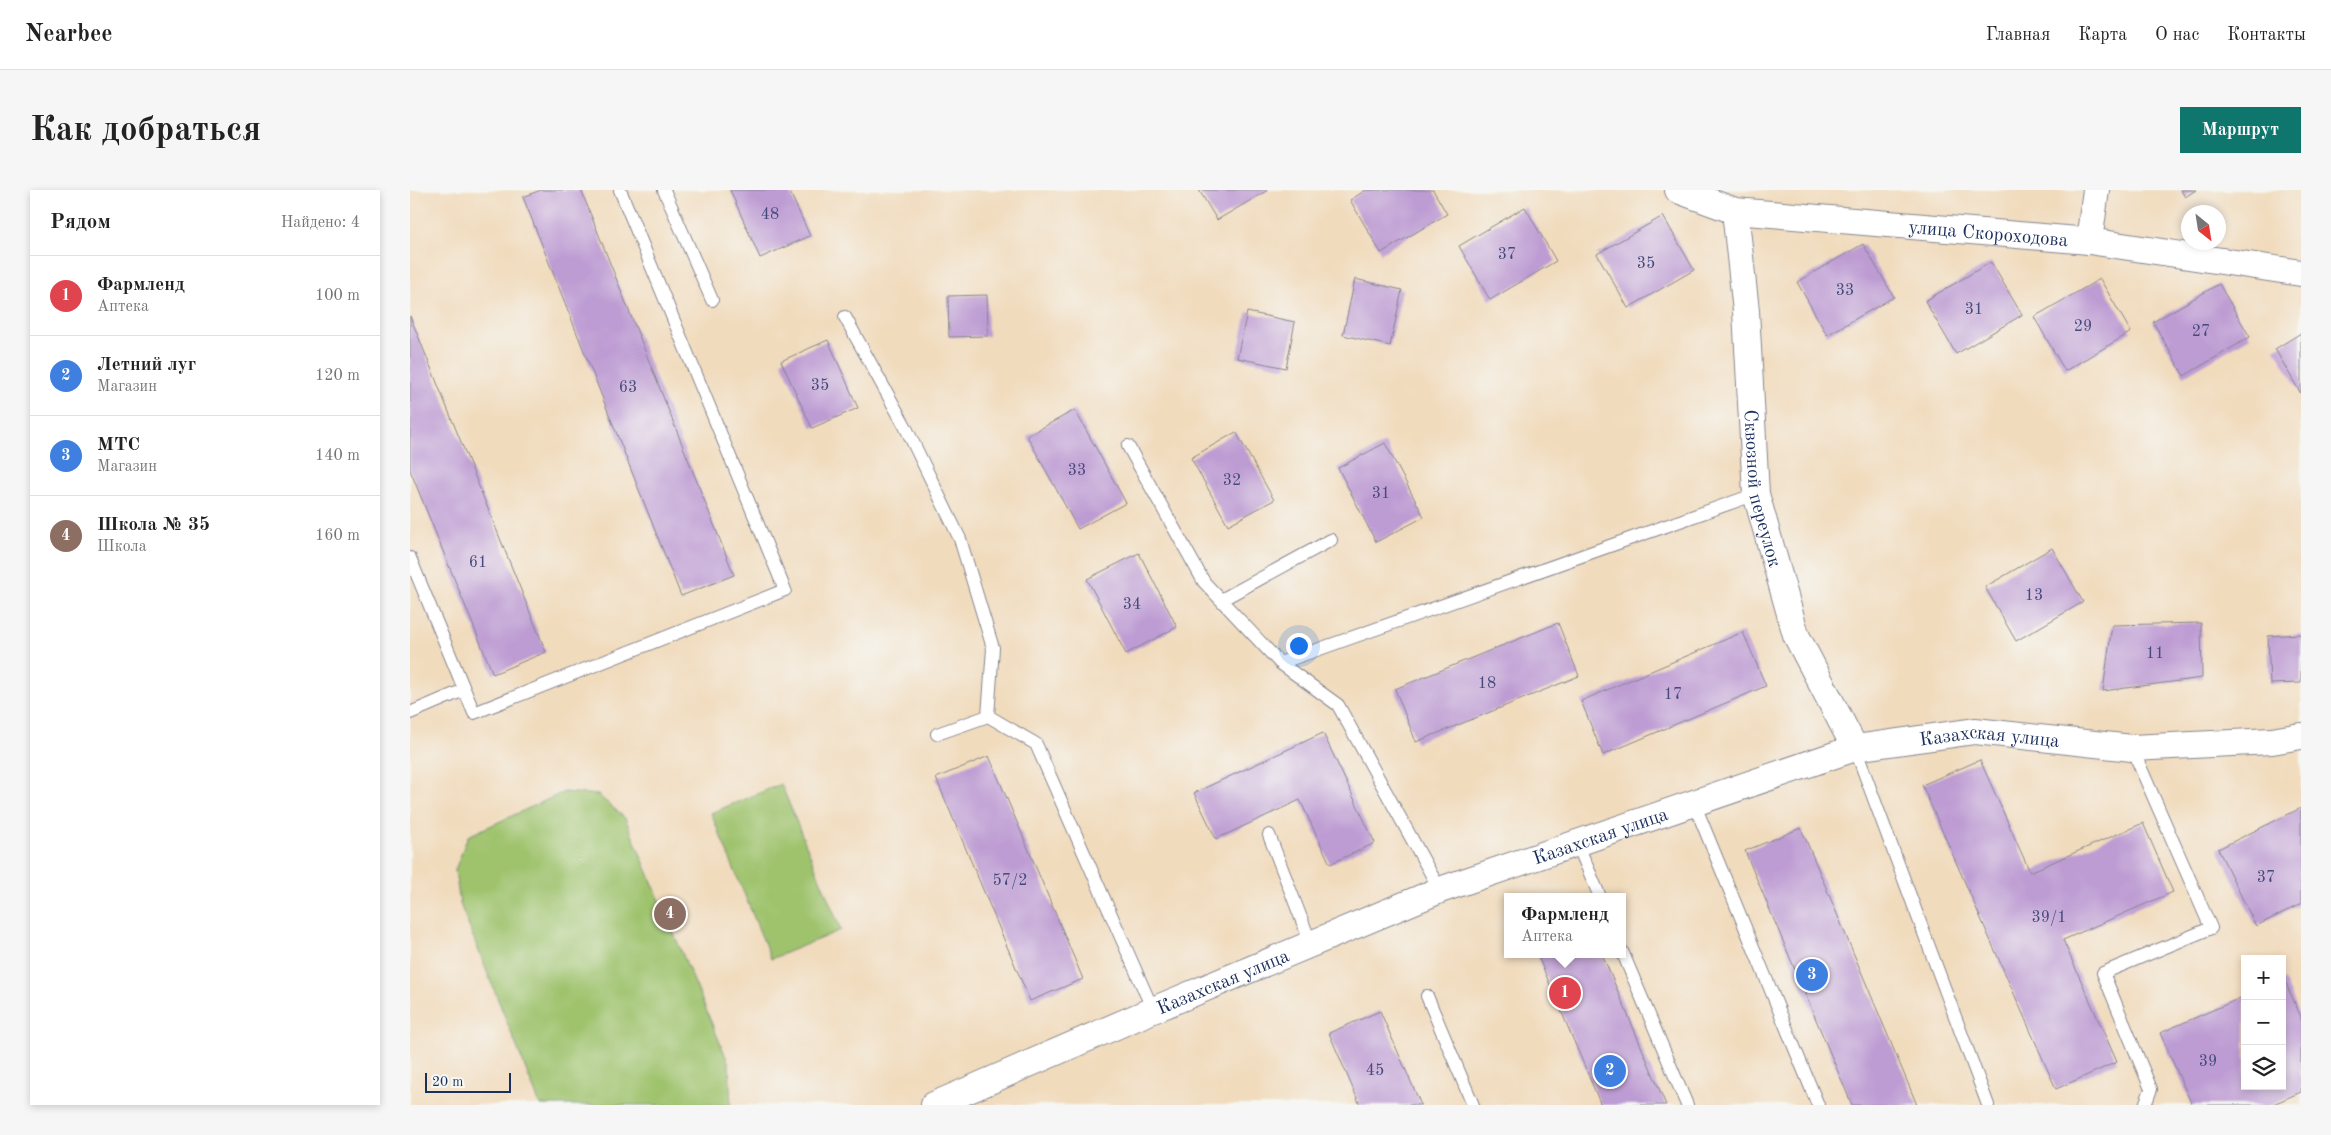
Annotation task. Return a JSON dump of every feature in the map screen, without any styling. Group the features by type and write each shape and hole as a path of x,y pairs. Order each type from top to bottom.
{"street":[{"name":"улица Скороходова","path":"1678,190 1735,211 2089,241 2301,273"},
{"path":"2089,241 2096,190"},
{"name":"Сквозной переулок","path":"1735,211 1746,311 1756,494 1796,636 1855,748"},
{"name":"Казахская улица","path":"934,1105 1153,1010 1440,890 1855,748 1975,731 2132,748 2272,741 2301,736"}],"lane":[{"path":"410,558 474,713 785,590 620,190"},
{"path":"664,190 712,300"},
{"path":"845,317 905,426 960,539 993,648 988,716"},
{"path":"1128,446 1204,582 1280,663 1338,705 1440,890"},
{"path":"1280,663 1756,494"},
{"path":"1220,600 1331,540"},
{"path":"410,713 464,690"},
{"path":"937,734 988,716 1036,744 1153,1010"},
{"path":"1855,748 1988,1105"},
{"path":"2132,748 2211,928 2103,973 2150,1089 2145,1105"},
{"path":"1694,803 1818,1105"},
{"path":"1269,835 1311,944"},
{"path":"1577,843 1598,893"},
{"path":"1625,958 1687,1105"},
{"path":"1427,996 1473,1105"}],"green space":[{"path":"781,784 841,930 771,959 711,813"},
{"path":"564,792 598,795 625,818 729,1064 731,1105 540,1105 460,904 455,870 468,836"}],"building":[{"path":"541,190 581,190 734,575 681,596 523,197"},
{"path":"730,190 789,190 810,236 760,258"},
{"path":"1199,190 1268,190 1217,220"},
{"path":"1366,190 1433,190 1447,214 1381,253 1350,200"},
{"path":"2181,190 2196,190 2185,197"},
{"path":"1525,207 1556,261 1490,300 1459,246"},
{"path":"1663,216 1694,270 1628,308 1597,254"},
{"path":"1863,244 1894,297 1827,335 1797,282"},
{"path":"1991,262 2022,315 1956,354 1925,301"},
{"path":"1355,279 1402,290 1390,346 1343,335"},
{"path":"2100,279 2131,332 2065,371 2034,317"},
{"path":"2219,284 2250,337 2184,376 2153,322"},
{"path":"987,295 988,336 949,337 948,296"},
{"path":"1247,312 1295,322 1286,368 1237,358"},
{"path":"410,316 546,652 493,674 410,470"},
{"path":"2301,333 2301,394 2275,349"},
{"path":"828,340 858,408 812,428 781,361"},
{"path":"1075,410 1126,503 1078,529 1027,436"},
{"path":"1236,432 1274,500 1228,525 1191,458"},
{"path":"1385,443 1424,517 1376,542 1338,468"},
{"path":"2052,548 2083,602 2016,641 1985,587"},
{"path":"1139,553 1177,627 1126,654 1087,579"},
{"path":"1558,623 1579,676 1416,742 1395,689"},
{"path":"2201,623 2202,678 2103,691 2112,625"},
{"path":"1743,632 1766,686 1603,755 1581,701"},
{"path":"2301,634 2301,683 2270,684 2268,636"},
{"path":"1323,733 1375,843 1330,864 1300,800 1216,839 1194,793"},
{"path":"989,756 1083,979 1030,1001 936,778"},
{"path":"1980,760 2030,872 2143,823 2173,892 2063,940 2117,1062 2056,1089 1922,785"},
{"path":"2301,808 2301,904 2256,926 2218,849"},
{"path":"1801,828 1917,1105 1852,1105 1745,851"},
{"path":"1539,958 1604,958 1666,1105 1601,1105"},
{"path":"2286,983 2301,1017 2301,1092 2271,1105 2192,1105 2160,1033 2241,998 2241,1090 2286,1090"},
{"path":"1380,1011 1421,1105 1360,1105 1329,1033"}],"place":[{"name":"Школа № 35","path":"670,914"},
{"name":"МТС","path":"1812,975"},
{"name":"Фармленд","path":"1565,993"},
{"name":"Летний луг","path":"1610,1071"}]}
